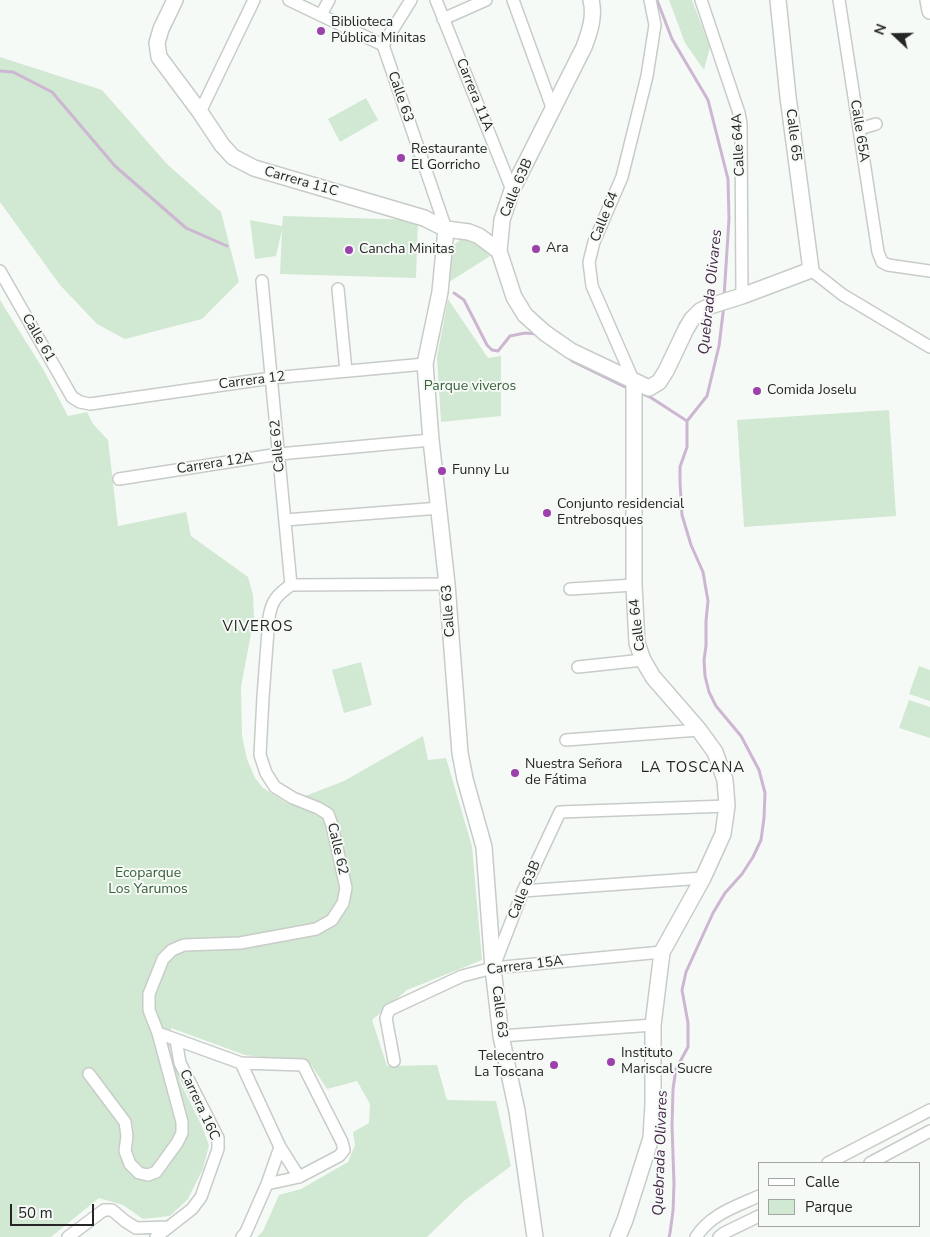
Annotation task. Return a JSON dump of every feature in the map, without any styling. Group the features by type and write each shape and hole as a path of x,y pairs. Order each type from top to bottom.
{"street":[{"name":"Carrera 11C","path":"175,0 161,29 157,43 159,57 233,158 254,168 424,218 446,229 469,232 479,236 499,251"},
{"path":"200,112 254,0"},
{"path":"289,0 383,45 411,0"},
{"path":"321,15 329,0"},
{"name":"Carrera 11A","path":"436,0 512,190"},
{"path":"443,19 486,0"},
{"path":"513,0 553,110"},
{"name":"Calle 63B","path":"591,0 593,9 591,28 553,110 512,190 502,220 499,251 514,297 525,315 545,333 571,351 634,382"},
{"name":"Calle 64","path":"618,1237 651,1138 653,1025 662,952 703,878 723,834 727,806 725,780 715,752 700,730 653,677 643,660 637,643 634,585 634,382 592,286 589,262 594,242 622,177 647,76 655,25 650,0"},
{"name":"Calle 64A","path":"701,0 741,124 736,298"},
{"name":"Calle 65","path":"778,0 788,97 811,270"},
{"name":"Calle 65A","path":"839,0 878,252 882,262 893,266 930,271"},
{"path":"928,0 930,11"},
{"name":"Calle 63","path":"383,45 446,229 440,292 425,364 431,440 440,508 460,753 484,847 493,968 501,1036 516,1111 535,1237"},
{"path":"859,129 876,124"},
{"path":"634,382 649,388 659,382 666,372 692,319 700,310 811,270 844,295 930,348"},
{"name":"Calle 61","path":"0,271 72,397 80,402"},
{"name":"Calle 62","path":"89,1074 125,1122 127,1136 125,1151 130,1164 139,1173 148,1175 156,1172 182,1133 182,1122 158,1033 149,1010 149,994 163,959 172,950 184,945 240,943 316,929 332,920 343,903 346,888 328,814 293,798 275,787 266,773 260,755 271,605 279,594 291,585 262,281"},
{"path":"338,290 346,371"},
{"name":"Carrera 12","path":"80,402 90,404 272,378 425,364"},
{"name":"Carrera 12A","path":"119,479 279,454 431,440"},
{"path":"285,520 440,508"},
{"path":"291,585 447,584"},
{"path":"570,589 634,585"},
{"path":"578,666 643,660"},
{"path":"566,740 700,730"},
{"name":"Calle 63B","path":"493,968 523,891 560,812 727,806"},
{"path":"523,891 703,878"},
{"name":"Carrera 15A","path":"394,1062 386,1018 389,1010 462,976 493,968 662,952"},
{"path":"501,1036 653,1025"},
{"path":"158,1033 241,1063 303,1064 342,1142 344,1150 339,1156 299,1177 266,1184"},
{"name":"Carrera 16C","path":"156,1237 192,1209 201,1197 218,1150 218,1138 180,1063 176,1040"},
{"path":"241,1063 280,1147 299,1177"},
{"path":"830,1162 930,1110"},
{"path":"872,1162 930,1131"},
{"path":"242,1237 246,1232 280,1147"},
{"path":"696,1237 707,1223 718,1215 758,1196"},
{"path":"68,1237 104,1210 112,1210 136,1228 168,1227"},
{"path":"720,1237 724,1233 758,1216"}],"green space":[{"path":"669,0 692,0 710,47 704,70 685,43"},
{"path":"0,57 102,90 167,164 221,212 239,282 202,319 125,339 97,324 60,285 0,202"},
{"path":"366,98 378,120 340,142 328,119"},
{"name":"Cancha Minitas","path":"283,216 418,220 416,278 280,274 282,230 276,256 255,259 250,220 282,226"},
{"path":"467,238 478,244 490,256 446,284 450,248 460,240"},
{"name":"Parque viveros","path":"448,299 488,358 501,356 501,416 441,422 437,357"},
{"name":"Ecoparque Los Yarumos","path":"0,300 43,369 68,416 87,412 93,424 108,440 118,526 186,512 191,536 248,577 253,595 254,618 241,687 242,736 247,759 255,778 263,788 287,803 344,781 423,736 428,760 446,758 472,846 482,960 407,990 372,1020 387,1066 437,1065 447,1100 496,1101 511,1166 465,1200 427,1237 257,1237 263,1231 279,1195 301,1189 348,1162 355,1145 353,1132 369,1123 370,1104 357,1081 327,1089 310,1063 245,1055 171,1028 170,1049 181,1084 209,1145 203,1169 188,1199 170,1216 143,1219 123,1205 99,1198 51,1237 0,1237"},
{"path":"889,410 896,516 744,527 737,420"},
{"path":"361,662 372,705 344,713 332,670"},
{"path":"919,666 930,670 930,701 909,694"},
{"path":"909,700 930,707 930,738 899,728"}],"waterway":[{"name":"Quebrada Olivares","path":"657,0 672,39 708,100 728,179 729,219 724,297"},
{"path":"0,71 13,72 52,92 115,166 186,228 227,246"},
{"path":"454,293 464,300 487,345 492,350 498,351 510,336 525,333 538,334"},
{"name":"Quebrada Olivares","path":"669,1237 673,1211 674,1184 673,1089 676,1069 688,1047 688,1023 682,990 686,972 713,913 725,893 742,874 753,857 761,840 764,818 765,793 759,770 741,736 716,706 709,692 704,660 708,601 703,572 691,545 682,515 680,467 687,447 687,421 707,396 719,346 724,305"},
{"path":"567,356 572,361 629,389"},
{"path":"638,392 650,397 687,421"}],"place":[{"name":"Biblioteca Pública Minitas","path":"321,31"},
{"name":"Restaurante El Gorricho","path":"401,158"},
{"name":"Ara","path":"536,249"},
{"name":"Cancha Minitas","path":"349,250"},
{"name":"Comida Joselu","path":"757,391"},
{"name":"Funny Lu","path":"442,471"},
{"name":"Conjunto residencial Entrebosques","path":"547,513"},
{"name":"Nuestra Señora de Fátima","path":"515,773"},
{"name":"Instituto Mariscal Sucre","path":"611,1062"},
{"name":"Telecentro La Toscana","path":"554,1065"}],"district":[{"name":"VIVEROS","path":"258,627"},
{"name":"LA TOSCANA","path":"693,768"}]}
